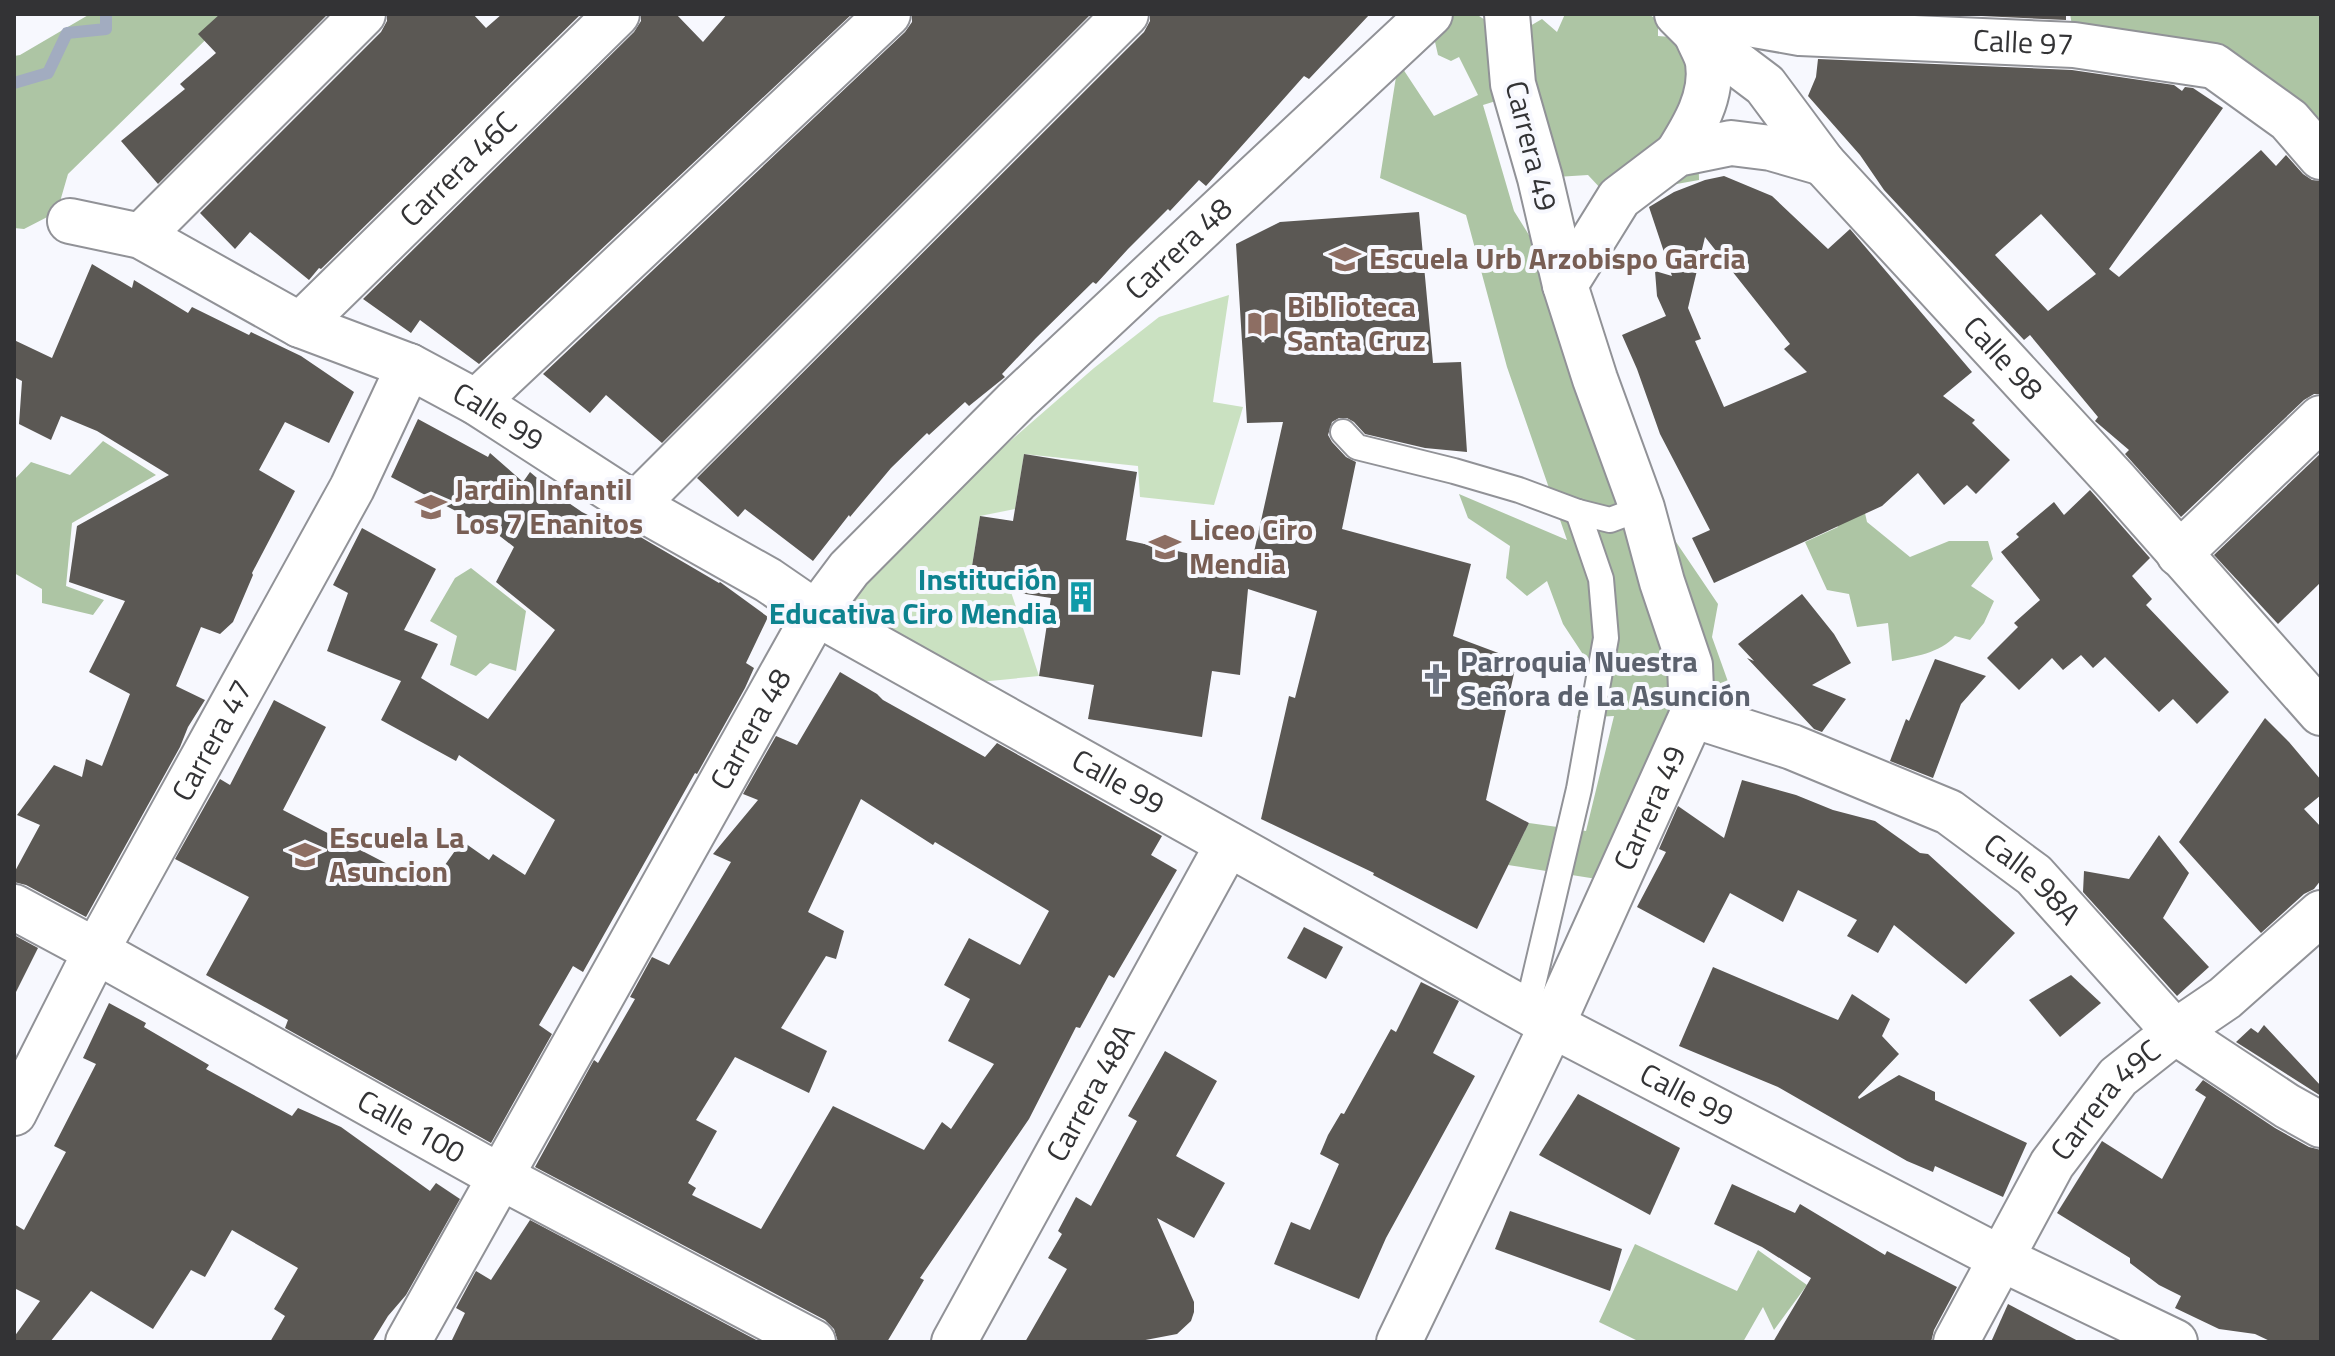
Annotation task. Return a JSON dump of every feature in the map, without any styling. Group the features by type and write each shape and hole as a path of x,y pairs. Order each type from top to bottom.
{"street":[{"path":"141,236 363,14"},
{"name":"Carrera 46C","path":"300,325 617,14"},
{"path":"476,402 888,14"},
{"path":"635,505 1126,14"},
{"name":"Carrera 48","path":"408,1342 816,613 849,569 1016,401 1430,14"},
{"name":"Carrera 49","path":"1399,1342 1539,1017 1692,715 1690,665 1662,582 1642,508 1565,285 1540,178 1513,84 1507,14"},
{"path":"1565,285 1619,198 1677,154 1695,125 1707,95 1708,63 1688,20"},
{"name":"Calle 97","path":"1688,20 1800,33 2074,45 2214,66 2289,120 2321,157"},
{"name":"Calle 98","path":"1688,20 1765,85 1823,163 2116,481 2321,713"},
{"path":"1677,154 1731,143 1771,148 1823,163"},
{"name":"Calle 99","path":"70,221 141,236 300,325 409,366 476,402 635,505 768,580 816,613 1539,1017 2002,1259 2175,1342"},
{"name":"Carrera 47","path":"14,1113 96,951 352,488 409,366"},
{"path":"2179,554 2321,418"},
{"name":"Calle 98A","path":"1692,715 1792,747 1949,812 2034,875 2175,1032 2321,1125"},
{"name":"Carrera 48A","path":"954,1342 1228,844"},
{"name":"Calle 100","path":"14,907 499,1176 813,1342"},
{"name":"Carrera 49C","path":"1956,1342 2052,1164 2118,1077 2225,998 2321,913"}],"lane":[{"path":"1343,432 1357,447 1519,490 1578,512 1610,520 1642,508"},
{"path":"1539,1017 1606,638 1601,579 1578,512"}],"green space":[{"path":"90,14 232,14 68,174 57,212 24,229 14,228 14,56"},
{"path":"1417,14 1476,14 1511,37 1542,19 1557,32 1565,14 1648,14 1658,20 1658,36 1696,39 1699,180 1671,185 1641,207 1626,227 1603,191 1588,175 1540,178 1525,92 1483,105 1514,211 1563,290 1676,542 1718,604 1712,637 1736,704 1704,744 1616,882 1508,865 1529,823 1586,831 1614,716 1577,718 1590,665 1563,624 1547,581 1527,596 1506,578 1510,546 1468,518 1459,494 1567,540 1507,367 1466,215 1380,178 1396,77 1403,69 1434,116 1478,95 1459,57 1451,61 1438,55 1433,33"},
{"path":"2070,14 2321,14 2321,115 2313,124 2232,90 2073,31"},
{"path":"1229,295 1213,402 1243,407 1214,505 1140,497 1138,466 1024,454 1015,509 980,516 969,585 1011,592 1039,676 980,682 835,611 914,525 1094,368 1159,317"},
{"path":"103,441 156,475 72,523 66,586 104,600 93,615 42,603 42,589 14,573 14,480 31,462 70,475"},
{"path":"1855,469 1867,522 1910,557 1949,541 1988,541 1993,559 1971,586 1994,601 1984,623 1970,640 1955,636 1942,647 1892,661 1888,623 1857,627 1849,594 1827,590 1805,542 1838,527 1817,482"},
{"path":"471,568 526,611 516,671 490,663 476,676 450,665 457,636 430,621 455,578"},
{"path":"1635,1244 1737,1291 1758,1250 1807,1285 1774,1330 1763,1307 1743,1342 1640,1342 1599,1322"}],"building":[{"path":"220,14 328,14 158,184 121,141 185,89 180,84 216,53 198,34"},
{"path":"387,14 473,14 486,28 502,14 581,14 309,280 250,232 235,249 200,213 381,32"},
{"path":"641,14 676,14 703,42 727,14 852,14 479,364 420,320 411,333 363,299 634,32 641,21"},
{"path":"912,14 1091,14 662,443 606,395 590,413 543,374 905,32 912,22"},
{"path":"1150,14 1370,14 1309,79 1304,76 1206,186 1199,180 1170,211 1168,209 1096,284 1093,282 1036,338 1002,374 1005,377 969,406 965,402 891,468 813,561 745,509 738,517 697,478 1144,32"},
{"path":"1938,14 2066,14 2066,20"},
{"path":"1818,59 2072,70 2174,85 2182,91 2185,87 2193,88 2223,108 2109,269 2119,277 2261,150 2276,166 2286,155 2303,174 2321,181 2321,394 2304,400 2181,517 2125,454 2129,450 2095,421 2098,417 2030,335 2024,340 1884,190 1860,155 1808,96 1816,77","holes":["2041,214 2096,274 2048,311 1995,255"]},
{"path":"1724,176 1772,196 1828,249 1850,229 1972,372 1943,396 1975,420 1972,423 2010,460 1976,494 1967,485 1944,505 1918,473 1882,506 1714,583 1692,538 1710,530 1660,434 1622,335 1666,316 1657,296 1655,271 1672,276 1649,207 1674,192","holes":["1705,237 1790,344 1784,349 1807,372 1724,407 1695,341 1701,339 1688,308"]},
{"path":"1419,212 1433,363 1461,362 1467,452 1425,448 1365,434 1347,418 1332,422 1328,435 1346,457 1356,462 1342,529 1471,564 1453,636 1517,660 1486,800 1529,823 1477,929 1374,873 1261,819 1289,696 1295,698 1317,611 1248,589 1240,675 1212,671 1202,737 1088,719 1094,685 1039,676 1051,598 969,585 980,516 1013,521 1024,454 1137,472 1126,540 1251,567 1283,422 1247,423 1236,244 1280,222"},
{"path":"92,264 132,288 134,280 188,313 192,307 301,356 354,392 329,443 285,422 259,470 295,491 252,573 233,622 220,634 201,627 176,686 205,700 86,917 26,885 14,882 14,873 40,825 17,815 54,765 82,777 86,759 102,766 130,694 89,672 125,601 69,582 77,526 169,475 97,431 61,416 51,440 19,424 22,381 14,377 14,340 52,358"},
{"path":"418,419 488,457 490,453 523,482 530,472 582,512 635,539 637,535 720,582 768,617 746,663 754,668 745,688 583,972 573,966 539,1025 552,1034 491,1143 285,1028 288,1020 206,975 249,897 175,859 220,779 230,785 274,700 326,727 283,810 430,886 462,841 489,860 493,854 525,875 555,820 459,755 456,761 381,720 401,681 327,651 348,593 333,585 362,528 436,569 404,630 438,644 421,678 488,719 555,630 496,582 514,547 492,530 391,477"},
{"path":"2321,453 2321,582 2278,624 2214,555"},
{"path":"2090,490 2150,558 2132,576 2152,599 2146,605 2229,692 2197,724 2173,699 2159,712 2105,657 2093,668 2081,655 2063,670 2052,658 2019,690 1987,658 2018,627 2014,623 2040,600 2001,552 2019,537 2016,534 2054,502 2064,515"},
{"path":"1802,594 1834,634 1851,663 1812,685 1846,699 1822,732 1814,729 1747,658 1754,661 1738,644"},
{"path":"1935,659 1986,676 1961,704 1933,778 1890,761"},
{"path":"840,672 883,700 985,757 997,743 1162,836 1151,855 1177,870 1114,978 1109,975 1080,1028 1076,1027 1029,1119 920,1278 924,1280 887,1342 838,1342 834,1329 825,1320 535,1167 594,1060 598,1063 635,999 630,997 652,957 669,965 731,862 713,854 758,800 743,794 776,736 797,745","holes":["861,799 933,845 935,842 1049,911 1020,965 969,938 944,985 970,999 948,1041 994,1064 951,1129 942,1122 924,1150 833,1106 761,1229 692,1195 696,1188 688,1183 717,1131 696,1120 735,1057 809,1093 827,1051 781,1028 826,956 836,959 844,931 808,912"]},
{"path":"2265,718 2321,780 2321,795 2304,809 2321,827 2321,880 2261,933 2179,842"},
{"path":"1742,780 1875,821 1920,853 1928,854 2015,933 1966,984 1894,925 1878,953 1847,936 1857,920 1798,890 1783,922 1730,893 1704,943 1637,907 1666,852 1659,849 1678,806 1724,838"},
{"path":"2159,835 2189,873 2163,918 2209,967 2177,996 2083,892 2084,871 2129,879"},
{"path":"1304,927 1343,947 1326,979 1287,958"},
{"path":"14,935 38,948 14,996"},
{"path":"1713,967 1838,1020 1852,994 1890,1019 1882,1036 1899,1054 1859,1099 1899,1075 1935,1092 1935,1100 2027,1143 2003,1197 1935,1166 1933,1172 1907,1161 1778,1087 1679,1046"},
{"path":"2071,975 2101,1003 2060,1037 2029,1000"},
{"path":"1421,982 1459,1001 1433,1053 1475,1076 1386,1238 1359,1299 1274,1264 1291,1222 1310,1230 1339,1164 1320,1154 1328,1135 1341,1113 1344,1114 1391,1029 1396,1032"},
{"path":"109,1003 146,1023 144,1027 209,1065 206,1069 292,1116 298,1108 341,1127 430,1191 436,1183 460,1199 406,1295 372,1342 270,1342 285,1316 274,1309 298,1268 232,1230 205,1277 191,1270 153,1329 91,1291 50,1342 14,1342 14,1337 40,1301 14,1288 14,1224 24,1230 66,1152 54,1146 96,1064 83,1058"},
{"path":"2264,1025 2321,1086 2321,1096 2236,1042 2251,1028 2258,1033"},
{"path":"1165,1051 1217,1081 1176,1156 1225,1183 1194,1238 1157,1218 1194,1302 1191,1321 1177,1334 1135,1342 1025,1342 1067,1269 1048,1258 1062,1234 1058,1231 1076,1197 1091,1206 1137,1121 1128,1116"},
{"path":"2203,1080 2275,1128 2309,1147 2321,1150 2321,1342 2272,1342 2255,1334 2219,1329 2175,1308 2181,1296 2159,1285 2130,1263 2130,1258 2057,1213 2102,1141 2162,1179 2206,1097 2195,1090"},
{"path":"1578,1094 1680,1148 1650,1215 1539,1155"},
{"path":"1732,1184 1795,1213 1800,1204 1885,1255 1887,1251 1957,1287 1934,1330 1931,1342 1773,1342 1811,1278 1762,1247 1714,1224"},
{"path":"1510,1211 1622,1249 1610,1291 1495,1249"},
{"path":"530,1220 760,1342 451,1342 465,1313 456,1308 476,1271 491,1280"},
{"path":"2008,1304 2080,1342 1991,1342"}],"waterway":[{"path":"14,83 48,73 67,33 106,29 106,14"}],"place":[{"name":"Escuela Urb Arzobispo Garcia","path":"1345,259"},
{"name":"Biblioteca Santa Cruz","path":"1263,324"},
{"name":"Jardin Infantil Los 7 Enanitos","path":"431,507"},
{"name":"Liceo Ciro Mendia","path":"1165,547"},
{"name":"Institución Educativa Ciro Mendia","path":"1081,597"},
{"name":"Parroquia Nuestra Señora de La Asunción","path":"1436,679"},
{"name":"Escuela La Asuncion","path":"305,855"}]}
